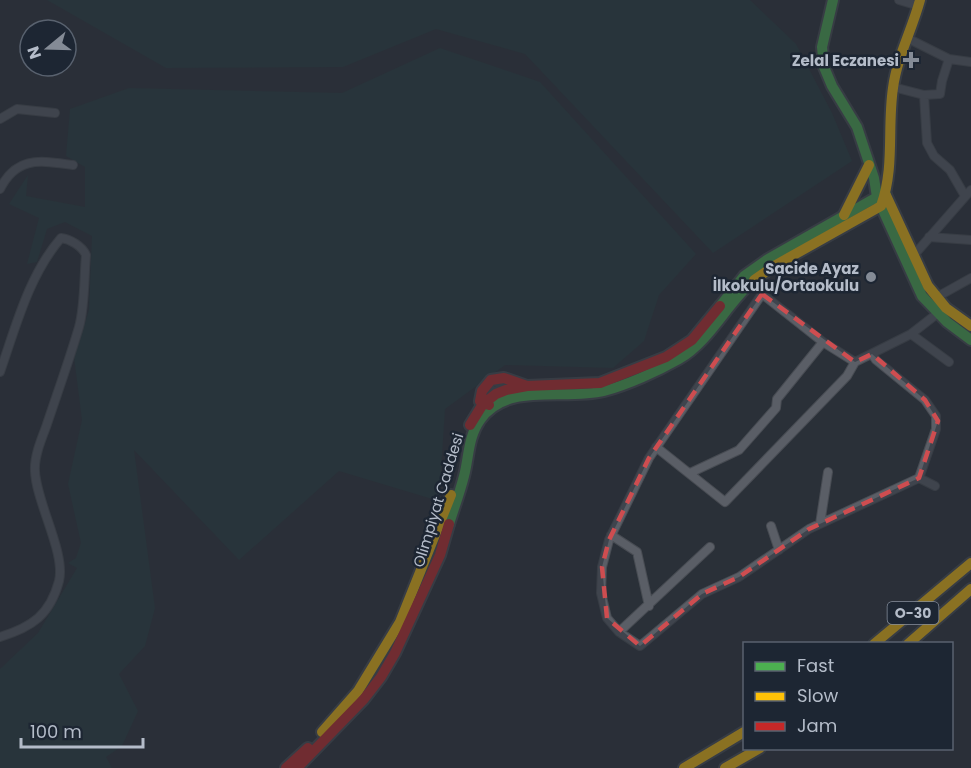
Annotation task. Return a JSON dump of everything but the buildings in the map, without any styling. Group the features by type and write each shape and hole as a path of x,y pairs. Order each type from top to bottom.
{"main road":[{"path":"833,0 822,47 824,68 832,86 857,127 881,199 922,296 939,314 971,340"},
{"path":"483,404 492,405 503,400 525,396 603,391 681,358 703,338 752,281 881,199 891,167 890,112 897,65 919,3"},
{"path":"842,218 869,165"},
{"path":"483,404 496,394 527,387 600,383 666,357 692,340 744,276 768,259 881,199"},
{"path":"881,199 914,255 928,286 946,308 971,326"},
{"name":"Olimpiyat Caddesi","path":"297,768 364,699 395,653 441,555 464,476 472,435 480,420 503,400"},
{"name":"Olimpiyat Caddesi","path":"286,768 308,748 358,691 400,622 451,497 468,430 483,404"},
{"name":"O-30","path":"876,642 952,580 971,561"},
{"name":"O-30","path":"910,642 968,592"},
{"path":"684,768 743,733"},
{"path":"725,768 756,750"}],"street":[{"path":"899,0 919,3"},
{"path":"907,38 949,59 971,62"},
{"path":"893,87 924,94 940,94 949,59"},
{"path":"924,94 927,143 934,156 950,170 965,196"},
{"path":"0,119 17,109 55,114"},
{"path":"0,189 6,177 16,167 28,163 43,161 73,165"},
{"path":"914,255 971,190"},
{"path":"929,237 971,240"},
{"path":"0,372 23,306 52,248 61,238 73,242 83,249 86,255 80,325 34,468 36,483 60,566 59,580 50,604 39,619 31,625 0,637"},
{"path":"937,297 971,278"},
{"path":"855,362 823,342 762,294 649,458 611,535 602,567 601,593 607,618 619,632 640,646 702,594 739,577 809,529 919,478 936,429 936,416 925,400 876,360 872,354"},
{"path":"656,447 725,502 847,376 855,362 911,334 939,314"},
{"path":"911,334 949,362"},
{"path":"690,473 739,450 776,408 777,399 823,342"},
{"path":"820,524 828,472"},
{"path":"919,478 935,486"},
{"path":"771,526 778,550"},
{"path":"611,535 637,552 649,606"},
{"path":"619,632 710,547"}],"highlighted area":[{"path":"762,294 855,362 872,354 925,400 938,421 919,478 809,529 739,577 702,594 640,646 607,618 602,567 609,540 649,458"}],"green space":[{"path":"47,0 750,0 796,44 832,113 852,161 713,253 525,54 436,29 343,67 166,68"},
{"path":"440,48 540,82 696,254 659,295 644,341 613,368 505,365 445,409 439,501 339,471 239,560 134,450 155,608 145,646 119,674 138,711 122,746 106,757 112,768 0,768 0,669 38,633 77,568 68,563 76,558 81,543 68,484 82,420 74,357 89,310 92,236 65,222 47,229 37,262 27,264 39,218 9,204 28,175 26,196 85,207 85,167 66,156 70,109 129,88 342,93"}],"traffic: fast":[{"path":"833,0 822,47 824,67 832,86 857,127 874,178 877,197 922,296 947,322 971,340"},
{"path":"720,306 744,276 768,259 877,197 886,195"},
{"path":"449,524 466,469 473,433 480,420 491,408 505,400 521,396 588,394 604,391 662,368 679,359 700,342 754,280"}],"traffic: slow":[{"path":"754,280 774,266 881,206 888,177 891,103 895,77 920,0"},
{"path":"844,215 869,165"},
{"path":"885,193 928,286 946,308 971,326"},
{"path":"322,732 358,691 400,622 451,495"},
{"path":"876,642 971,563"},
{"path":"910,642 971,589"},
{"path":"684,768 743,733"},
{"path":"725,768 756,750"}],"traffic: jam":[{"path":"470,425 483,404 506,390 527,386 600,383 666,357 692,340 720,306"},
{"path":"489,405 480,401 482,391 491,380 504,378 527,386"},
{"path":"297,768 364,699 381,677 395,653 440,555 449,524"},
{"path":"286,768 308,748"}],"place":[{"name":"Zelal Eczanesi","path":"911,60"},
{"name":"Sacide Ayaz İlkokulu/Ortaokulu","path":"871,277"}]}
